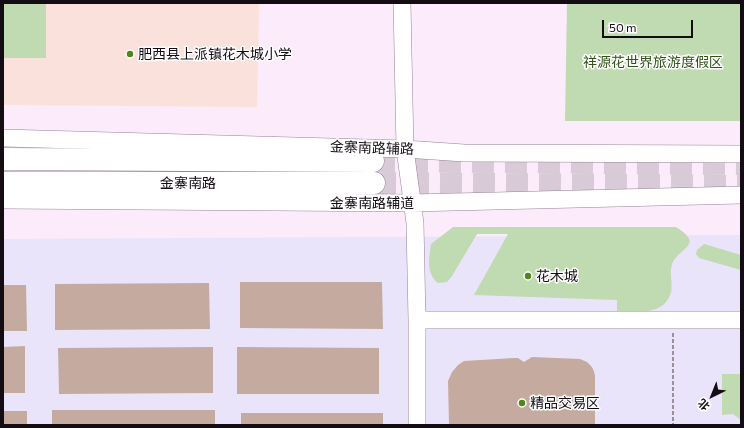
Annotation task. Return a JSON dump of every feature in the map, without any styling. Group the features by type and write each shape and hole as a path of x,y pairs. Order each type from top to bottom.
{"highway":[{"name":"金寨南路","path":"3,159 373,161"},
{"name":"金寨南路","path":"3,183 374,184"}],"street":[{"path":"402,3 405,149 415,223 417,320 416,425"},
{"name":"金寨南路辅路","path":"3,138 405,149 464,153 741,154"},
{"name":"金寨南路辅道","path":"3,200 412,203 741,195"},
{"path":"417,320 741,320"}],"path":[{"path":"673,330 673,425"}],"shaded area":[{"name":"肥西县上派镇花木城小学","path":"3,3 259,3 257,107 3,105"},
{"path":"741,235 741,425 3,425 3,239"}],"green space":[{"path":"3,3 46,3 46,58 3,58"},
{"name":"祥源花世界旅游度假区","path":"567,3 741,3 741,121 565,121"},
{"path":"453,227 676,227 685,233 689,238 690,243 679,254 672,265 671,292 668,300 663,305 648,311 617,312 617,300 474,295 508,234 477,234 452,276 447,282 438,283 432,275 429,265 431,244"},
{"path":"704,244 741,255 741,270 699,258 696,254 697,250"},
{"path":"722,374 741,374 741,420 733,414 722,415"}],"building":[{"path":"240,282 382,282 383,329 240,328"},
{"path":"209,283 210,329 55,330 55,284"},
{"path":"3,285 26,285 27,331 3,331"},
{"path":"25,346 25,393 3,393 3,347"},
{"path":"213,347 213,393 59,394 58,348"},
{"path":"237,347 379,348 379,394 237,394"},
{"name":"精品交易区","path":"532,357 580,359 587,362 591,366 595,375 595,425 449,425 448,381 452,372 458,365 464,361 514,358 518,358 524,362"},
{"path":"52,410 215,410 215,425 52,425"},
{"path":"3,411 27,411 27,425 3,425"},
{"path":"241,413 383,413 383,425 241,425"}],"tunnel":[{"path":"373,161 741,164"},
{"path":"374,183 741,186"}],"place":[{"name":"肥西县上派镇花木城小学","path":"130,54"},
{"name":"花木城","path":"528,276"},
{"name":"精品交易区","path":"522,403"}]}
